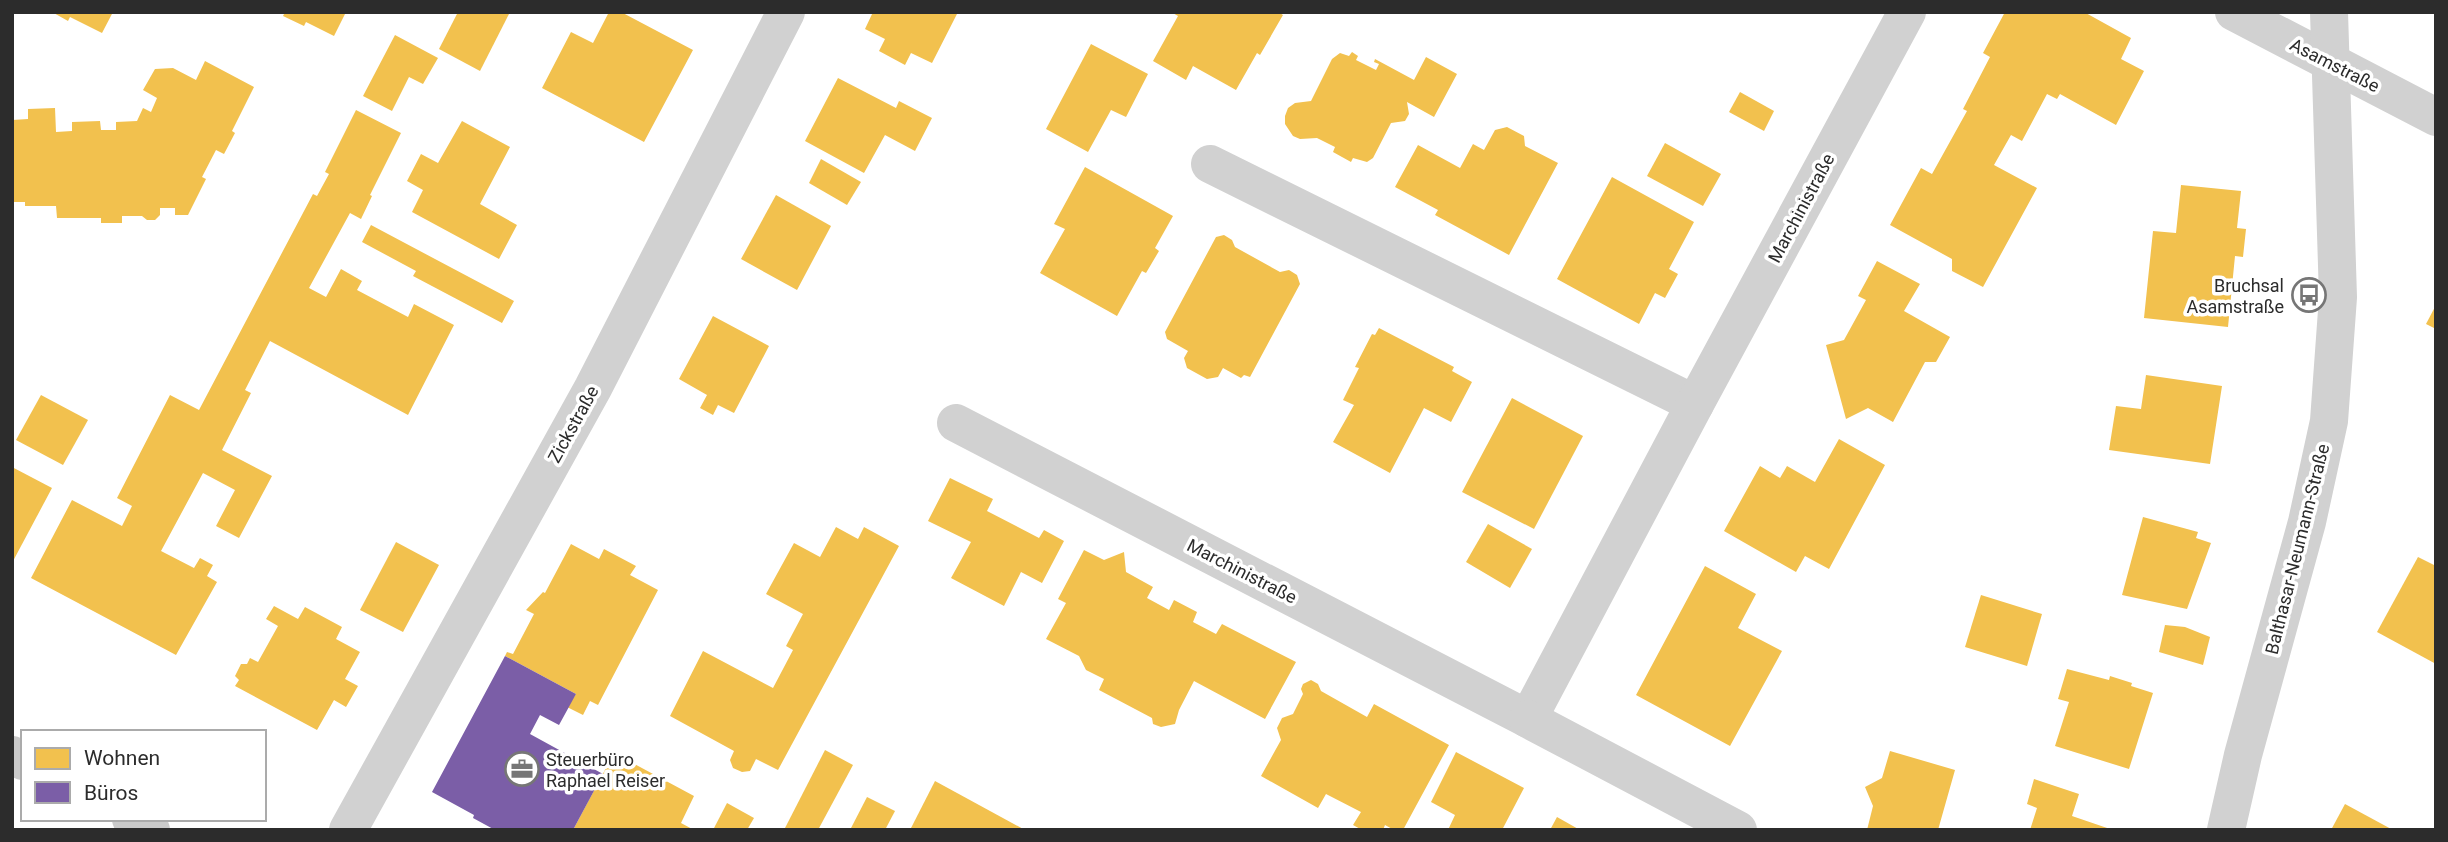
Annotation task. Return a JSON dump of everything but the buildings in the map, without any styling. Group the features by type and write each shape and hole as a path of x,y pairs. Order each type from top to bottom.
{"main road":[{"path":"134,821 150,830"}],"street":[{"name":"Zickstraße","path":"348,830 593,388 786,12"},
{"name":"Marchinistraße","path":"1528,719 1906,12"},
{"name":"Asamstraße","path":"2234,12 2436,117"},
{"name":"Balthasar-Neumann-Straße","path":"2227,830 2243,755 2307,522 2329,421 2338,297 2329,12"},
{"path":"1210,164 1695,404"},
{"name":"Marchinistraße","path":"956,423 1738,830"}],"place":[{"name":"Bruchsal Asamstraße","path":"2309,295"},
{"name":"Steuerbüro Raphael Reiser","path":"522,769"}]}
